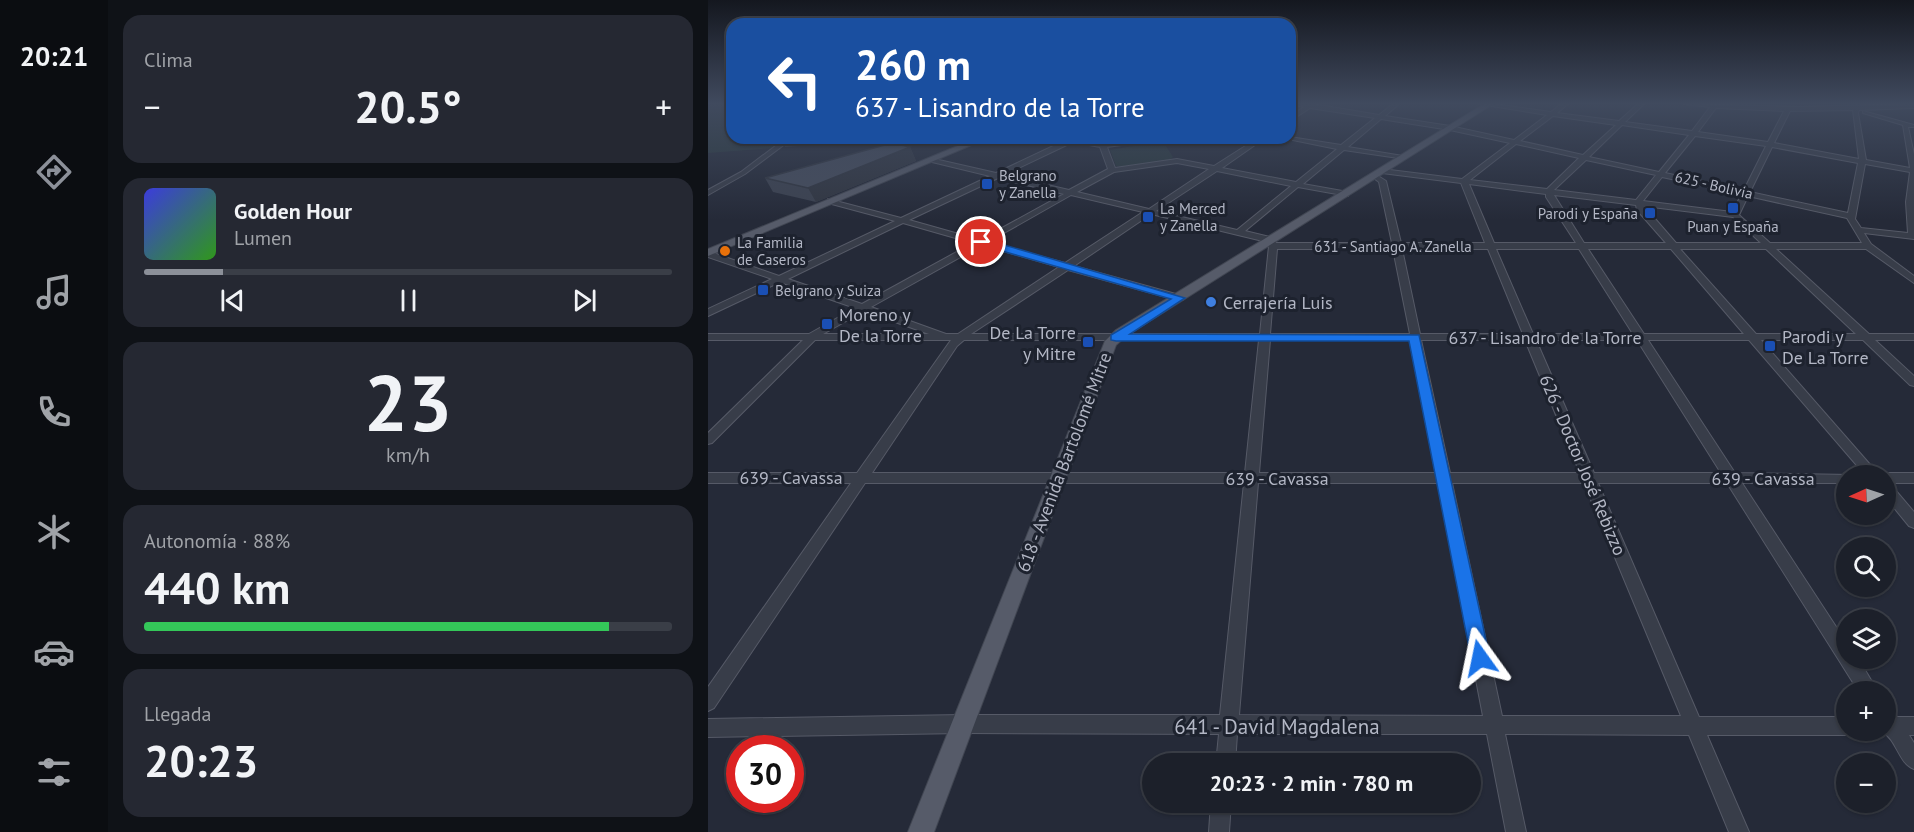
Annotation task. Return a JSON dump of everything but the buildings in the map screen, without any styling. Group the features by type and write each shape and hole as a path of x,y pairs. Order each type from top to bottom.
{"main road":[{"name":"618 - Avenida Bartolomé Mitre","path":"921,832 1110,344 1116,337 1272,243 1427,143"},
{"path":"708,253 969,144"}],"street":[{"path":"1315,143 1403,158"},
{"path":"1240,231 1346,143"},
{"path":"1464,182 1514,143"},
{"name":"625 - Bolivia","path":"1519,143 1851,216"},
{"path":"1549,193 1600,143"},
{"path":"1639,204 1686,143"},
{"path":"1761,143 1914,171"},
{"path":"1859,143 1862,161 1851,216 1868,246 1914,280"},
{"path":"1858,230 1913,236 1911,202 1914,171 1908,143"},
{"path":"708,193 743,173 782,144"},
{"path":"708,313 1064,144"},
{"path":"1095,144 1104,146 1125,144"},
{"path":"708,702 861,477 961,336 1253,144"},
{"path":"1735,215 1770,144"},
{"path":"1104,146 1112,170"},
{"path":"1172,152 1177,161"},
{"name":"631 - Santiago A. Zanella","path":"930,160 1240,231 1272,243 1397,246 1868,246"},
{"path":"708,441 811,337 1112,170 1177,161 1345,194"},
{"path":"1516,832 1397,246 1379,174 1735,215 1914,382"},
{"name":"626 - Doctor José Rebizzo","path":"1464,182 1489,246 1739,832"},
{"path":"1549,193 1836,640"},
{"path":"831,201 1180,298"},
{"path":"1639,204 1865,465"},
{"path":"1226,753 1272,243"},
{"path":"708,253 940,333 945,337"},
{"name":"637 - Lisandro de la Torre","path":"708,337 1914,337"},
{"name":"639 - Cavassa","path":"708,478 1836,478"},
{"path":"1896,478 1914,478"},
{"path":"1896,501 1914,522"},
{"name":"641 - David Magdalena","path":"708,728 963,724 1836,726"},
{"path":"1896,724 1914,726"},
{"path":"1896,734 1914,760"},
{"path":"1219,832 1220,813"}],"shaded area":[{"path":"708,143 779,144 773,148 708,153"},
{"path":"1145,144 1165,144 1173,157 1168,161 1122,167 1116,166 1110,150"}],"place":[{"name":"Belgrano y Zanella","path":"987,184"},
{"name":"Puan y España","path":"1733,208"},
{"name":"Parodi y España","path":"1650,213"},
{"name":"La Merced y Zanella","path":"1148,217"},
{"name":"La Familia de Caseros","path":"725,251"},
{"name":"Belgrano y Suiza","path":"763,290"},
{"name":"Cerrajería Luis","path":"1211,302"},
{"name":"Moreno y De la Torre","path":"827,324"},
{"name":"De La Torre y Mitre","path":"1088,342"},
{"name":"Parodi y De La Torre","path":"1770,346"}],"route":[{"path":"981,242 1180,298 1116,337 1414,337 1480,658"}]}
